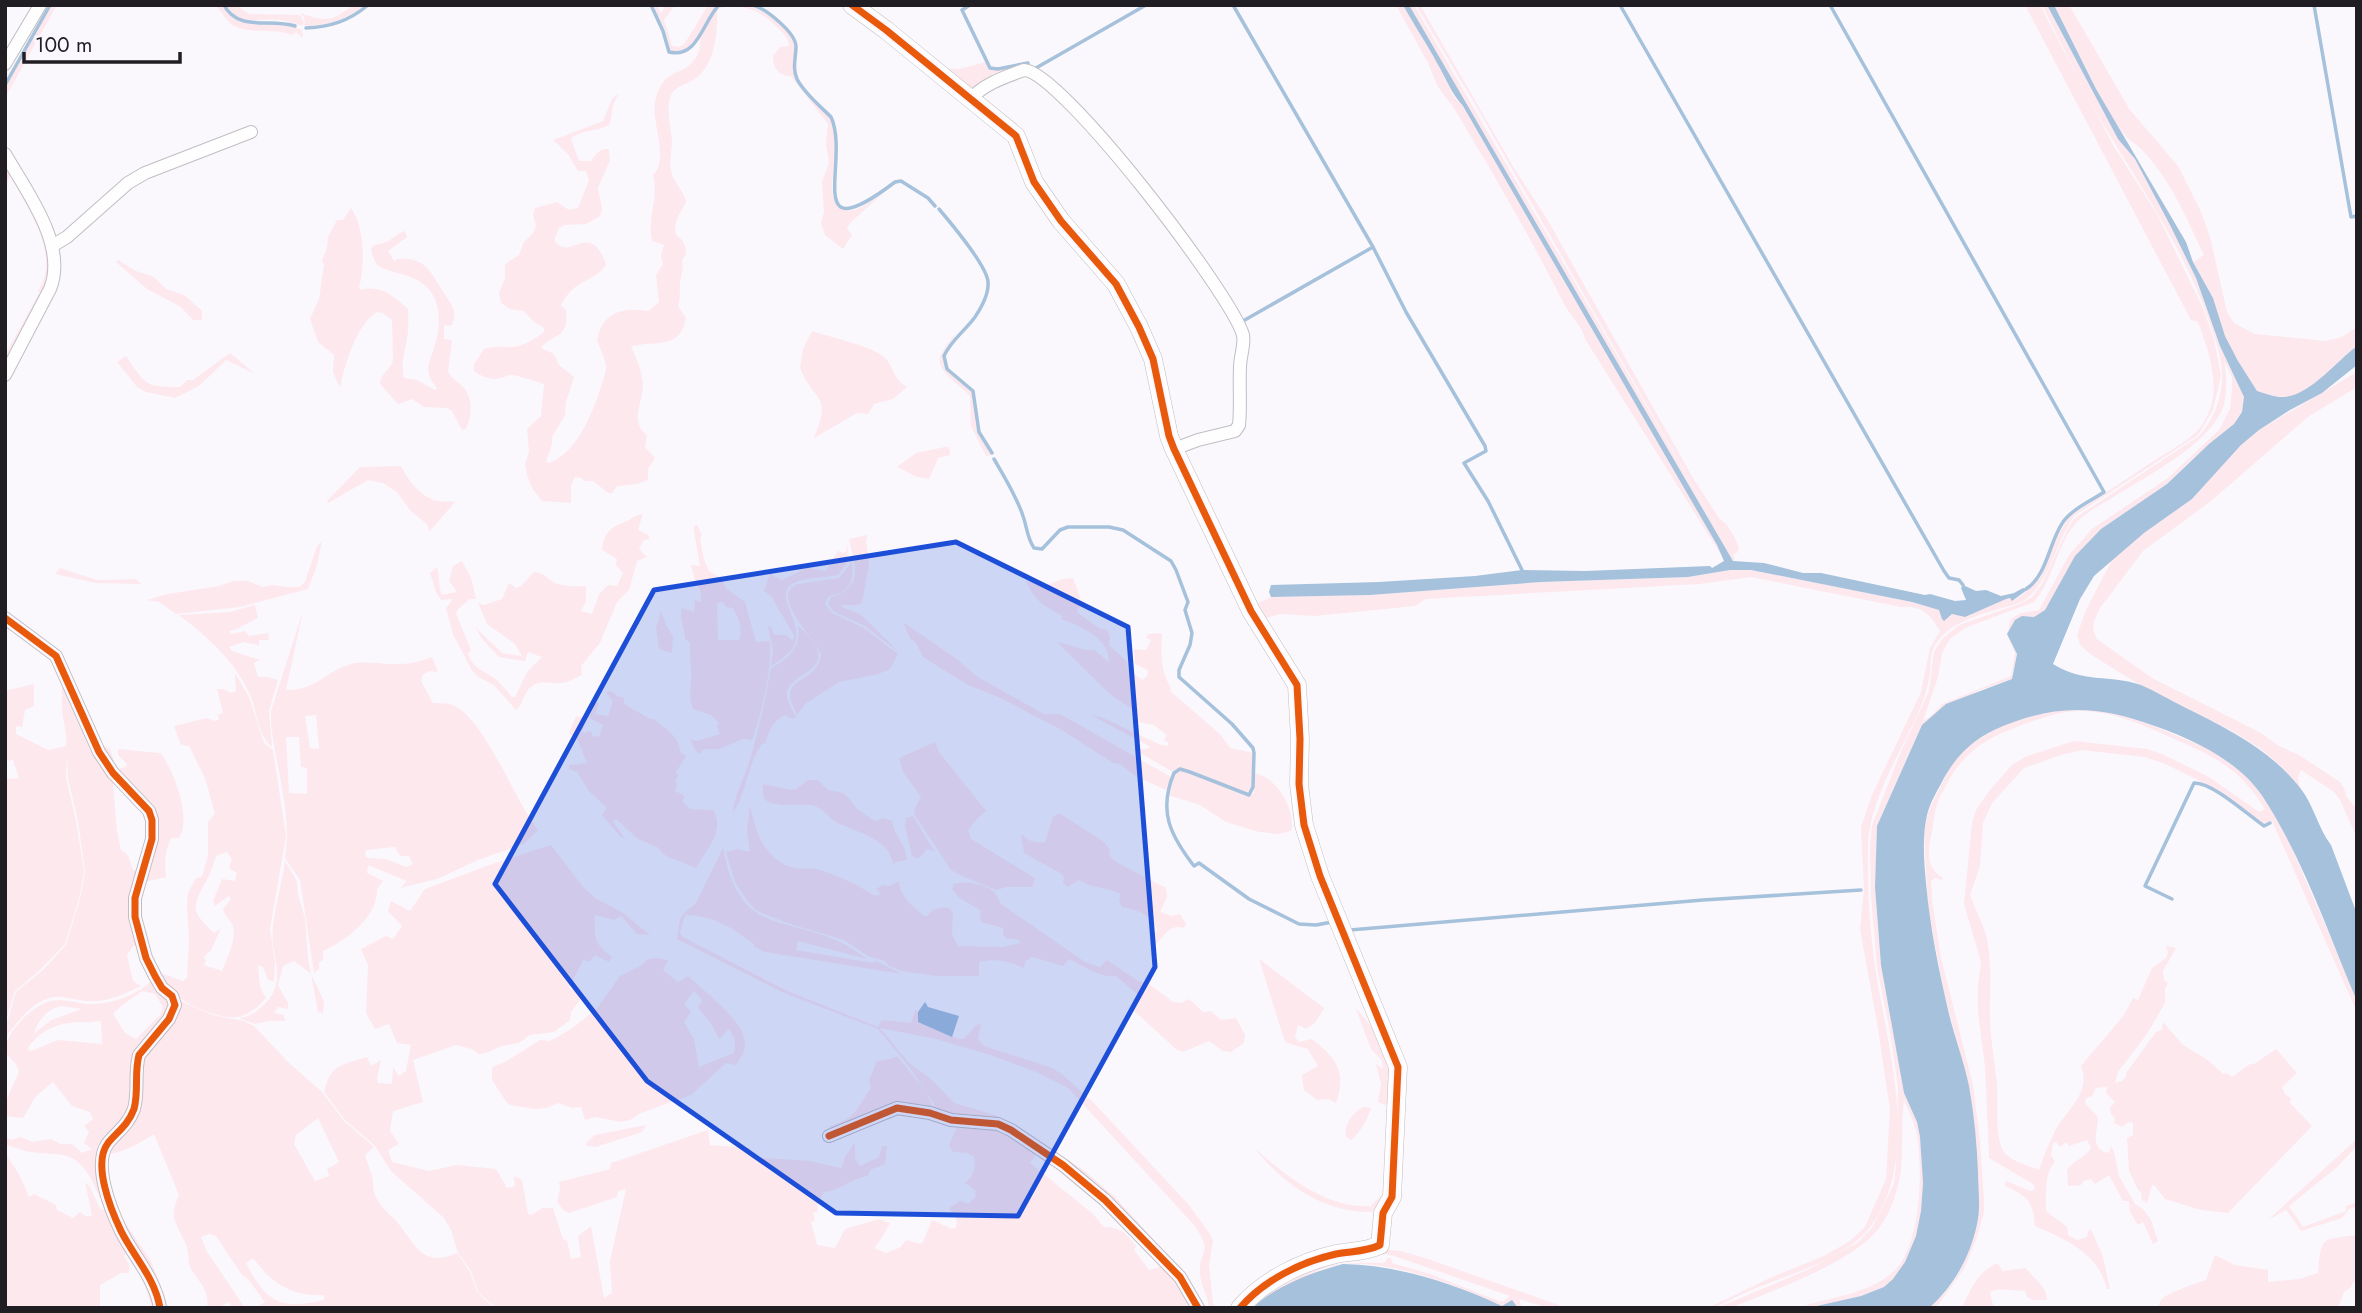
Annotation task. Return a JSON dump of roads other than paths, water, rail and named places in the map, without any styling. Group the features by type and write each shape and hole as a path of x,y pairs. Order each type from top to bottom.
{"street":[{"path":"5,64 40,5"},
{"path":"852,5 1016,136 1034,182 1062,221 1116,284 1153,359 1174,449 1251,611 1297,685 1299,784 1304,825 1320,876 1398,1067 1392,1197 1383,1213 1380,1245 1328,1256 1293,1269 1257,1291 1240,1308"},
{"path":"970,100 988,85 1024,70 1029,70 1044,80 1122,160 1193,254 1237,321 1244,338 1240,366 1239,425 1235,431 1174,449"},
{"path":"52,246 67,237 128,183 145,173 251,132"},
{"path":"5,154 41,218 55,254 55,278 5,375"},
{"path":"5,618 56,656 99,752 113,773 149,811 152,820 152,839 135,898 135,917 146,958 162,988 172,996 175,1005 169,1019 139,1055 134,1108 129,1121 106,1146 102,1170 116,1221 147,1273 160,1308"},
{"path":"829,1136 897,1108 930,1113 951,1120 998,1124 1011,1130 1063,1165 1105,1200 1180,1277 1198,1308"}],"water":[{"path":"1403,5 1409,5 1733,561 1764,563 1803,573 1821,573 1955,601 1966,600 1961,588 1963,585 1976,591 1986,590 2001,596 2023,588 2027,590 2012,601 2010,598 2006,599 1965,617 1952,614 1944,621 1939,610 1912,602 1751,570 1730,570 1688,577 1541,582 1370,595 1271,597 1271,585 1379,582 1522,570 1712,568 1724,561"},
{"path":"2047,5 2054,5 2096,89 2186,242 2193,262 2213,298 2225,336 2257,391 2279,397 2300,392 2321,378 2357,346 2357,365 2322,393 2259,430 2241,445 2192,499 2144,533 2094,576 2080,599 2053,664 2087,677 2146,687 2247,741 2289,775 2301,789 2331,845 2357,914 2357,1001 2303,871 2278,821 2252,783 2225,760 2193,742 2159,728 2125,716 2090,711 2056,711 2021,719 1984,735 1962,753 1944,778 1928,810 1924,840 1935,949 1949,1014 1967,1077 1974,1118 1979,1205 1974,1236 1953,1280 1929,1308 1808,1308 1861,1296 1884,1287 1905,1262 1916,1236 1921,1211 1923,1183 1920,1137 1917,1122 1904,1093 1881,965 1875,887 1877,826 1922,725 1946,704 2012,679 2017,654 2007,634 2015,620 2022,616 2034,617 2045,610 2075,556 2101,529 2167,484 2234,424 2242,412 2244,397 2220,346 2196,278 2135,159 2118,139"},
{"path":"925,1002 928,1007 959,1016 952,1037 918,1022 918,1012"},
{"path":"1343,1264 1384,1268 1424,1277 1502,1306 1512,1300 1518,1308 1253,1308 1272,1293 1295,1281"}],"waterway":[{"path":"5,85 50,5"},
{"path":"224,5 237,19 295,26"},
{"path":"306,28 339,22 368,5"},
{"path":"651,5 669,52 679,53 687,50 699,37 719,5"},
{"path":"753,5 772,16 791,34 796,46 794,66 797,79 831,117 836,135 835,193 838,205 848,208 866,202 895,182 901,181 928,198 935,206"},
{"path":"970,5 962,10 990,68 1028,63"},
{"path":"1036,68 1146,5"},
{"path":"1233,5 1373,247 1406,312 1485,446 1486,451 1464,463 1488,501 1522,570"},
{"path":"1620,5 1944,571 1949,578 1959,580 1963,585"},
{"path":"1830,5 2104,492 2067,517 2058,530 2039,576 2026,589"},
{"path":"2314,5 2351,217 2357,216"},
{"path":"939,209 975,255 988,282 982,305 944,356 947,369 973,391 979,432 992,453"},
{"path":"1243,321 1373,247"},
{"path":"994,459 1017,501 1034,548 1042,549 1060,530 1068,527 1109,527 1123,530 1171,561 1188,602 1185,610 1192,633 1179,677 1232,724 1253,748 1254,753 1253,787 1249,795 1180,769 1174,773 1167,799 1173,833 1194,866 1199,863 1249,899 1299,924 1332,922"},
{"path":"2172,899 2145,886 2194,783 2220,793 2264,826 2270,823"},
{"path":"1350,930 1703,900 1861,890"}]}
